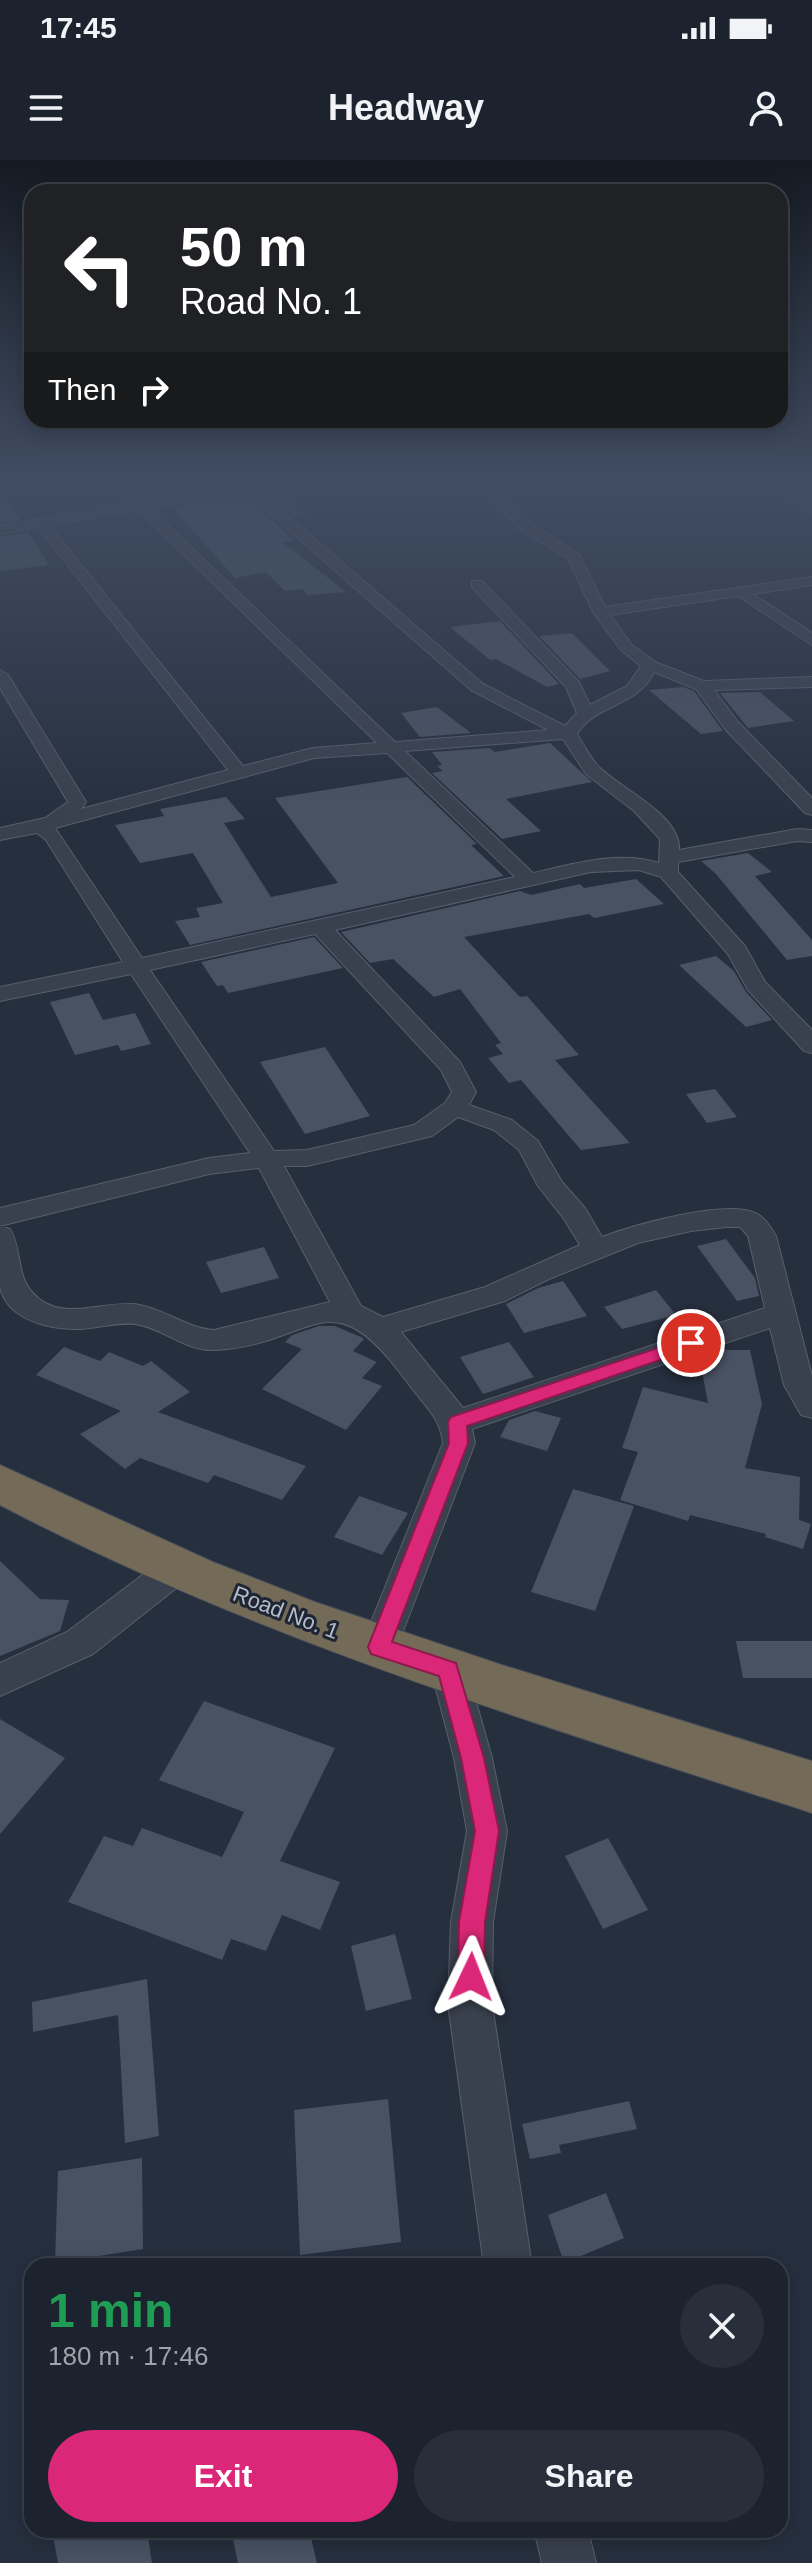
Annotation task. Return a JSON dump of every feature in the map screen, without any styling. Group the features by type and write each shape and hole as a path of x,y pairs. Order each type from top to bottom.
{"highway":[{"name":"Road No. 1","path":"0,1483 42,1506 177,1568 379,1647 812,1787"}],"street":[{"path":"99,596 239,773"},
{"path":"235,596 529,880"},
{"path":"373,596 477,687 568,734 592,770 641,807 670,838 668,865 737,951 756,985 812,1046"},
{"path":"489,596 573,685 585,713"},
{"path":"593,596 600,612 626,647 649,665 702,686 812,682"},
{"path":"600,612 712,596"},
{"path":"747,596 812,640"},
{"path":"568,734 573,721 585,713 616,702 631,691 640,683 649,665"},
{"path":"0,675 77,802 71,811 47,825"},
{"path":"702,686 732,726 812,809"},
{"path":"0,834 47,825 313,753 568,734"},
{"path":"47,825 137,967 267,1159 350,1313"},
{"path":"0,994 137,967 529,880 619,863 668,865 797,835 812,836"},
{"path":"0,1217 140,1181 267,1159 307,1158 423,1131 455,1108 464,1092 452,1067 320,927"},
{"path":"455,1108 503,1125 529,1146 551,1186 575,1214 596,1249"},
{"path":"379,1328 495,1294 539,1272 630,1236 691,1222 746,1219 756,1226 762,1236 799,1385 812,1407"},
{"path":"0,1235 4,1268 18,1299 41,1314 77,1320 124,1313 144,1316 191,1338 215,1340 317,1316 350,1313 379,1328 458,1422 459,1443 379,1647"},
{"path":"458,1422 779,1314"},
{"path":"0,1680 80,1643 177,1568"},
{"path":"449,1670 473,1758 487,1831 472,1922 470,2004 507,2258"},
{"path":"563,2538 569,2563"}],"building":[{"path":"500,621 559,684 547,687 496,659 490,660 450,627"},
{"path":"572,633 610,671 580,679 539,636"},
{"path":"683,687 694,691 723,731 701,734 649,690"},
{"path":"760,692 794,721 748,728 720,693"},
{"path":"437,707 471,733 420,737 401,713"},
{"path":"550,743 592,782 506,799 541,831 502,839 432,773 443,771 437,766 442,765 432,752 489,748 495,752"},
{"path":"407,777 477,844 471,845 504,876 190,945 175,921 200,917 196,908 223,903 193,853 140,863 115,825 164,816 160,809 226,797 245,819 224,823 271,897 338,883 275,798"},
{"path":"748,853 772,872 755,876 812,940 812,956 787,960 716,874 701,861"},
{"path":"636,879 664,904 594,918 589,914 464,937 520,997 527,996 579,1055 555,1060 630,1143 581,1150 521,1080 509,1083 488,1058 503,1054 495,1045 501,1043 460,989 434,997 393,959 370,963 341,932 520,891 531,895 580,884 584,888"},
{"path":"314,937 343,968 228,993 223,985 217,986 201,962"},
{"path":"716,956 734,971 746,992 772,1020 746,1027 679,965"},
{"path":"89,993 103,1020 135,1013 151,1044 121,1051 118,1045 75,1055 50,1002"},
{"path":"325,1047 370,1116 305,1134 260,1062"},
{"path":"715,1089 737,1117 707,1123 686,1094"},
{"path":"726,1239 755,1278 759,1296 737,1301 697,1246"},
{"path":"264,1247 279,1278 221,1293 206,1262"},
{"path":"563,1281 587,1316 524,1333 506,1304 538,1288"},
{"path":"656,1290 676,1315 622,1329 604,1307"},
{"path":"319,1326 335,1326 361,1337 364,1339 353,1351 377,1362 362,1378 382,1386 346,1430 262,1389 302,1349 285,1342 292,1335"},
{"path":"509,1342 534,1377 483,1394 460,1357"},
{"path":"64,1347 100,1361 109,1352 143,1366 151,1361 190,1392 158,1412 306,1466 282,1500 214,1475 208,1483 140,1458 125,1469 80,1434 121,1411 36,1375"},
{"path":"713,1350 750,1350 762,1404 745,1468 800,1477 799,1520 811,1524 803,1549 765,1537 766,1534 690,1515 688,1521 620,1500 638,1452 622,1448 643,1387 708,1403 699,1355"},
{"path":"535,1411 561,1418 547,1451 500,1437 509,1420"},
{"path":"573,1489 634,1506 595,1611 531,1592"},
{"path":"359,1496 408,1513 382,1555 334,1537"},
{"path":"0,1561 40,1599 69,1600 60,1631 0,1656"},
{"path":"736,1641 812,1641 812,1678 743,1678"},
{"path":"204,1701 335,1748 280,1861 340,1882 320,1930 282,1915 266,1951 231,1939 222,1960 68,1902 104,1836 133,1846 142,1828 222,1857 244,1812 159,1780"},
{"path":"0,1719 65,1758 0,1834"},
{"path":"608,1838 648,1910 603,1929 565,1856"},
{"path":"395,1934 412,1999 366,2011 351,1946"},
{"path":"147,1979 159,2136 125,2143 118,2015 33,2032 32,2002"},
{"path":"388,2099 401,2242 300,2255 294,2110"},
{"path":"629,2101 637,2129 559,2145 561,2153 530,2159 522,2124"},
{"path":"142,2158 143,2249 86,2258 55,2258 58,2171"},
{"path":"606,2193 624,2238 576,2258 562,2258 548,2215"},
{"path":"53,2538 148,2538 152,2563 58,2563"},
{"path":"233,2538 311,2538 317,2563 238,2563"}],"route":[{"path":"471,1977 472,1922 487,1831 473,1758 449,1670 379,1647 459,1443 458,1422 691,1343"}]}
